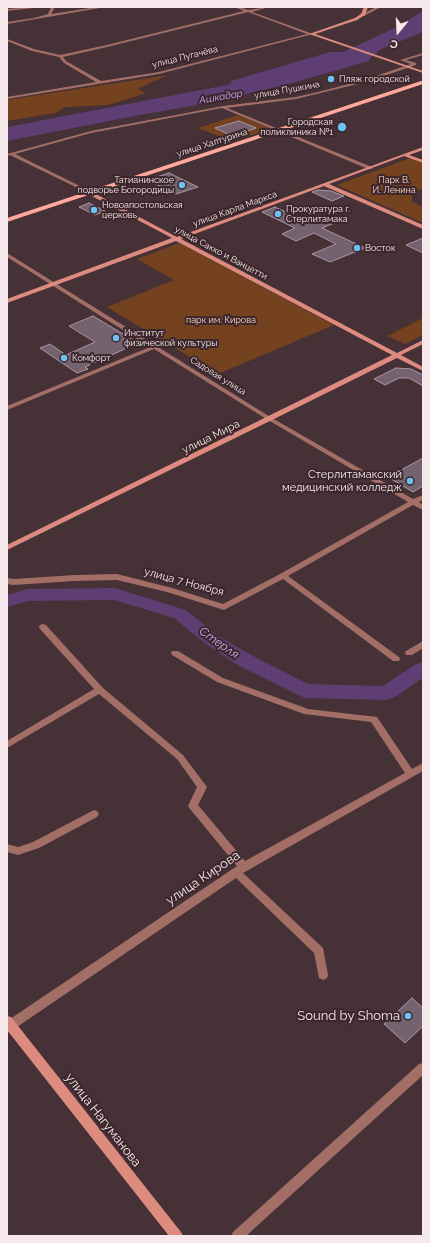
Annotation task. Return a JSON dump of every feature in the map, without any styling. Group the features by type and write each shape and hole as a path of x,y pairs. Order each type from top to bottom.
{"main road":[{"name":"улица Халтурина","path":"7,220 423,82"}],"street":[{"path":"7,10 40,7"},
{"path":"49,15 53,7"},
{"path":"7,22 104,7"},
{"path":"236,7 423,72"},
{"path":"7,40 33,50 60,56 267,7"},
{"path":"363,15 366,7"},
{"name":"улица Пугачёва","path":"7,98 159,73 311,34 350,22 379,7"},
{"path":"407,67 415,64 402,60 423,54"},
{"path":"60,56 65,62 99,82"},
{"name":"улица Пушкина","path":"9,154 90,132 223,107 296,98 365,81 407,67"},
{"path":"223,107 370,168"},
{"name":"улица Карла Маркса","path":"7,301 423,148"},
{"name":"улица Сакко и Ванцетти","path":"9,154 90,193 423,369"},
{"path":"405,155 423,162"},
{"path":"324,184 423,227"},
{"name":"Садовая улица","path":"7,255 270,419 423,508"},
{"name":"улица Мира","path":"7,548 423,342"},
{"path":"7,408 155,347"},
{"name":"улица 7 Ноября","path":"7,581 13,582 117,577 169,590 224,607 283,576 423,496"},
{"path":"283,576 396,659"},
{"path":"43,627 100,690 180,757 202,787 193,806 240,869 319,951 323,975"},
{"path":"409,653 423,644"},
{"path":"175,653 220,680 307,712 374,719 412,774"},
{"path":"7,745 100,690"},
{"name":"улица Кирова","path":"8,1024 240,869 412,774 423,766"},
{"path":"7,848 18,851 36,845 94,814"},
{"name":"улица Нагуманова","path":"8,1024 177,1236"},
{"path":"237,1236 423,1068"}],"green space":[{"path":"168,75 138,89 146,93 108,105 66,107 55,113 7,121 7,100"},
{"path":"238,115 271,129 232,141 198,128"},
{"name":"Парк В. И. Ленина","path":"410,158 423,163 423,189 416,190 412,195 412,202 423,207 423,223 337,185"},
{"name":"парк им. Кирова","path":"179,243 334,325 218,374 107,307 174,280 137,259"},
{"path":"423,318 423,335 405,344 387,336"}],"water":[{"name":"Ашкадар","path":"423,11 423,32 381,49 370,58 369,61 292,83 214,102 7,141 7,127 227,85 231,83 231,81 330,52 343,52 397,27"}],"building":[{"path":"239,121 256,128 232,136 215,128"},
{"name":"Татианинское подворье Богородицы","path":"169,173 198,187 176,194 147,180"},
{"path":"318,190 331,191 344,196 332,201 312,192"},
{"path":"89,203 105,211 95,215 79,207"},
{"path":"275,207 308,223 324,217 337,222 322,228 365,248 330,262 312,254 336,244 314,233 296,241 282,234 295,228 262,212"},
{"path":"423,238 423,253 406,245"},
{"path":"93,316 138,343 85,367 88,369 77,373 40,348 50,344 66,355 95,342 69,326"},
{"path":"396,368 411,369 423,375 423,386 409,378 399,378 385,385 374,379"},
{"name":"Стерлитамакский медицинский колледж","path":"423,458 423,486 413,492 388,477"},
{"name":"Sound by Shoma","path":"412,998 423,1008 423,1026 405,1043 384,1024"}],"waterway":[{"name":"Стерля","path":"7,601 27,595 115,594 180,614 212,640 246,661 305,691 386,693 423,669"}],"place":[{"name":"Пляж городской","path":"331,79"},
{"name":"Городская поликлиника №1","path":"342,127"},
{"name":"Татианинское подворье Богородицы","path":"182,185"},
{"name":"Новоапостольская церковь","path":"94,210"},
{"name":"Прокуратура г. Стерлитамака","path":"278,214"},
{"name":"Восток","path":"357,248"},
{"name":"Институт физической культуры","path":"116,338"},
{"name":"Комфорт","path":"64,358"},
{"name":"Стерлитамакский медицинский колледж","path":"410,481"},
{"name":"Sound by Shoma","path":"408,1016"}]}
